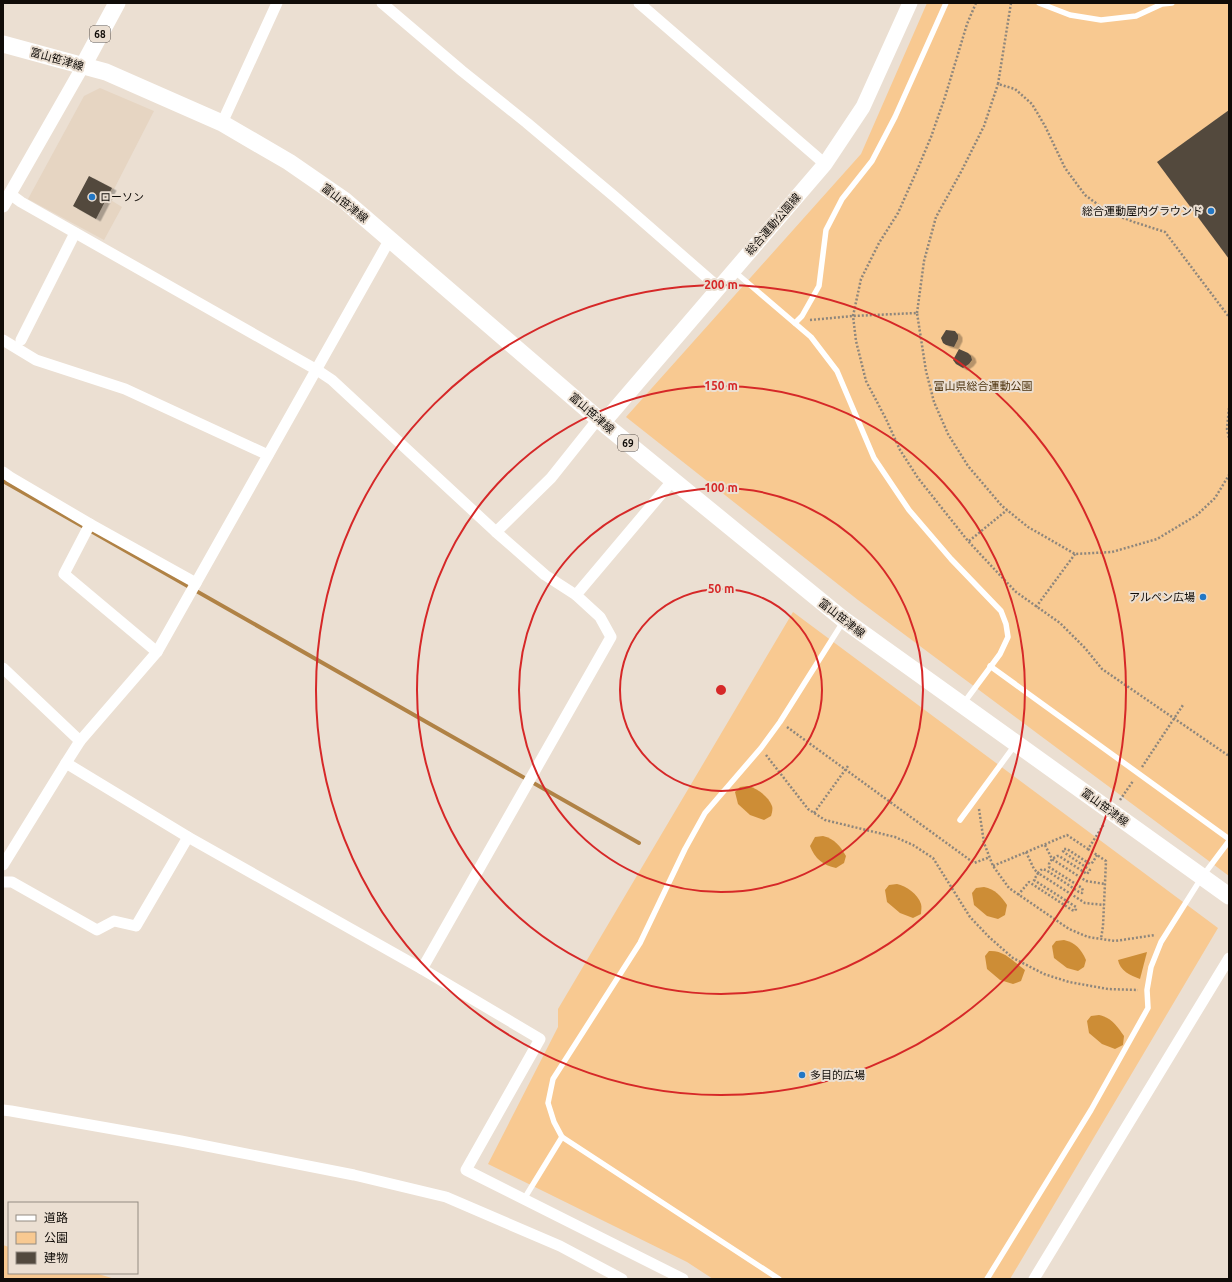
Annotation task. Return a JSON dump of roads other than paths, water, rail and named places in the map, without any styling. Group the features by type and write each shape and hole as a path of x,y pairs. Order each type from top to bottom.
{"main road":[{"name":"68","path":"83,66 117,3"},
{"name":"総合運動公園線","path":"601,421 825,164 863,107 910,3"},
{"name":"富山笹津線","path":"3,44 106,72 222,123 289,162 344,200 601,421 844,620 1229,896"}],"street":[{"path":"222,123 277,3"},
{"path":"382,3 615,197 718,287"},
{"path":"638,3 825,164"},
{"path":"3,206 83,66"},
{"path":"10,194 21,202 317,370 332,380 496,532 545,575 576,595 600,617 611,637 422,969"},
{"path":"21,340 75,233"},
{"path":"3,865 80,741 157,652 390,239"},
{"path":"3,340 36,360 125,389 268,455"},
{"path":"496,532 551,478 601,421"},
{"path":"3,472 88,527 194,586"},
{"path":"576,595 673,480"},
{"path":"88,527 64,574 157,652"},
{"path":"3,668 80,741"},
{"path":"66,763 188,837 422,969 540,1039 466,1170 683,1279"},
{"path":"3,882 12,882 97,930 114,921 136,926 188,837"},
{"path":"1034,1279 1229,958"},
{"path":"3,1110 204,1146 354,1175 446,1197 560,1246 622,1279"}],"lane":[{"path":"796,323 802,316 819,286 826,230 842,199 872,161 896,118 946,3"},
{"path":"1039,3 1070,16 1101,20 1136,16 1162,4 1172,3"},
{"path":"733,270 811,337 837,371 874,458 909,510 951,559 1001,610 1006,624 1008,637 1000,654 962,705"},
{"path":"779,1279 562,1137 554,1122 548,1103 553,1079 640,943 685,849 705,813 761,748 780,722 844,620"},
{"path":"987,1279 1091,1110 1148,1008 1147,990 1151,967 1161,942 1202,877 1229,840 990,666"},
{"path":"960,820 1017,743"},
{"path":"524,1199 562,1137"}],"waterway":[{"path":"3,481 639,843"}],"place":[{"name":"ローソン","path":"92,197"},
{"name":"総合運動屋内グラウンド","path":"1211,211"},
{"name":"アルペン広場","path":"1203,597"},
{"name":"多目的広場","path":"802,1075"}],"park label":[{"name":"富山県総合運動公園","path":"983,386"}]}
